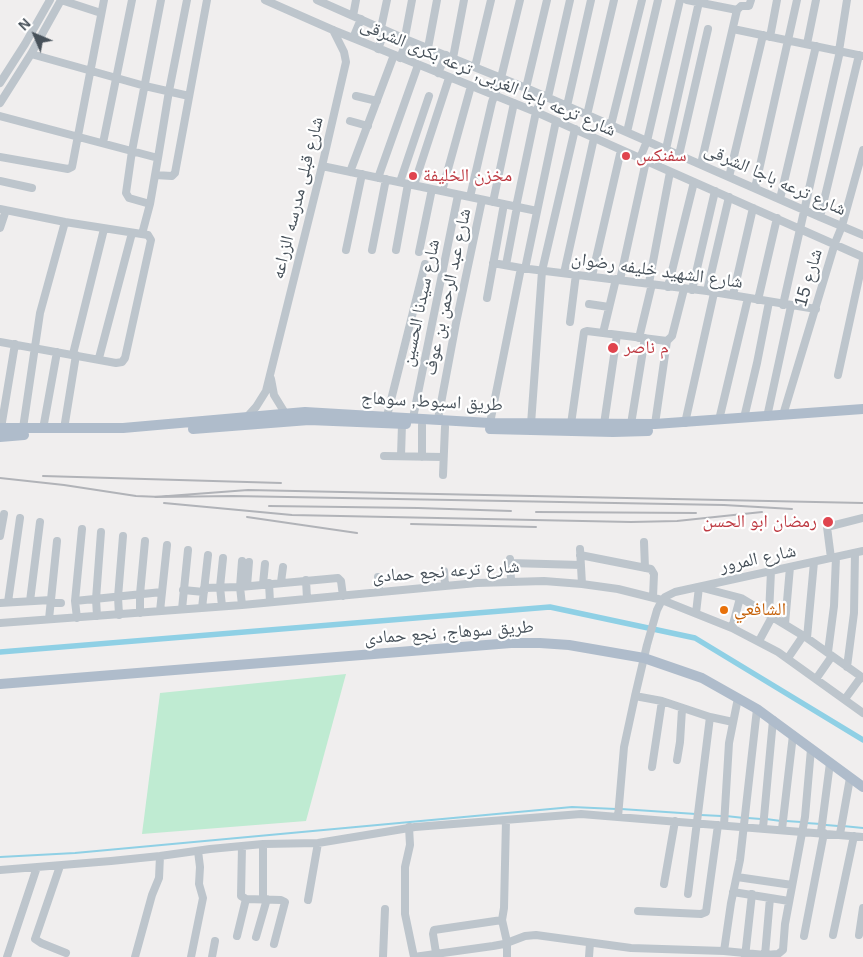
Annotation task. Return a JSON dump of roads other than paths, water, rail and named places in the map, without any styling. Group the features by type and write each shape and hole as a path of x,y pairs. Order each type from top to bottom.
{"main road":[{"name":"طريق اسيوط, سوهاج","path":"0,428 31,431 131,434 319,412 413,418 441,423 512,430 611,427 698,428 839,414 863,409"},
{"name":"طريق اسيوط, سوهاج","path":"31,431 150,427 247,416 422,425 490,423 571,424 611,427 631,424 685,423 783,415 863,415"},
{"path":"0,435 31,431"},
{"name":"طريق سوهاج, نجع حمادى","path":"0,684 518,643 569,645 644,658 702,678 773,720 863,787"}],"street":[{"path":"0,83 26,44 50,0"},
{"path":"0,103 32,54 61,0 101,13"},
{"path":"0,157 69,169 72,167 104,0"},
{"path":"103,143 132,0"},
{"path":"150,204 129,198 126,195 132,151 161,0"},
{"path":"142,234 150,204 187,0"},
{"path":"155,175 172,176 175,173 207,0"},
{"name":"شارع ترعه باجا الغربى, ترعه بكرى الشرقى","path":"265,0 280,3 333,30 536,112 835,243 863,258"},
{"name":"شارع ترعه باجا الشرقى","path":"318,0 405,39 546,96 820,217 863,234"},
{"path":"353,38 357,18 356,0"},
{"path":"378,48 387,0"},
{"path":"350,172 377,101 397,56 406,43 405,39 412,0"},
{"path":"428,48 437,0"},
{"path":"438,73 449,56 464,0"},
{"path":"475,67 491,0"},
{"path":"470,197 492,102 501,78 520,0"},
{"path":"526,88 547,0"},
{"path":"506,265 536,112 546,96 570,0"},
{"path":"567,106 591,0"},
{"path":"587,115 614,0"},
{"path":"611,125 642,0"},
{"path":"627,132 658,0"},
{"path":"604,333 609,307 618,279 647,141 680,0"},
{"path":"689,0 726,4 737,10"},
{"path":"701,164 737,10 741,6 749,6 751,0"},
{"path":"729,177 777,0"},
{"path":"755,188 797,0"},
{"path":"807,44 816,0"},
{"path":"783,305 839,51 847,0"},
{"path":"666,149 702,2"},
{"path":"679,155 708,29"},
{"path":"732,29 861,55 820,217"},
{"name":"شارع قبلى مدرسه الزراعه","path":"247,416 263,397 270,375 346,62 344,52 333,30"},
{"path":"780,199 816,46"},
{"path":"32,54 145,86 190,96"},
{"path":"372,250 382,178 418,65"},
{"path":"407,184 449,78"},
{"path":"442,191 471,86"},
{"path":"356,96 377,101"},
{"path":"396,250 407,184 429,96"},
{"path":"493,202 514,103"},
{"path":"0,116 158,158"},
{"path":"490,423 556,121"},
{"path":"350,122 368,126"},
{"path":"530,424 542,271 575,129"},
{"path":"564,273 594,138"},
{"path":"592,276 621,150"},
{"name":"شارع 15","path":"783,415 835,243 842,226 863,150"},
{"path":"322,166 537,211"},
{"path":"631,424 650,283 670,172"},
{"path":"346,250 362,174"},
{"path":"0,181 32,188"},
{"path":"668,287 694,182"},
{"path":"419,252 432,189"},
{"path":"692,290 715,191"},
{"name":"شارع سيدنا الحسين","path":"413,418 458,195"},
{"path":"685,423 729,197"},
{"name":"شارع عبد الرحمن بن عوف","path":"442,475 444,457 441,423 456,323 482,200"},
{"path":"487,298 504,204"},
{"path":"733,296 753,208"},
{"path":"0,228 3,210 104,229 148,235 151,240 126,358 120,363 0,342"},
{"path":"758,300 777,218"},
{"path":"31,431 35,348 40,312 65,222"},
{"path":"64,429 75,354 104,229"},
{"path":"99,358 132,233"},
{"path":"838,375 863,258"},
{"name":"شارع الشهيد خليفه رضوان","path":"493,262 542,271 650,283 816,309"},
{"path":"387,416 425,264"},
{"path":"570,322 576,274"},
{"path":"656,424 667,341 672,336 684,289"},
{"path":"720,420 748,298"},
{"path":"744,418 769,302"},
{"path":"588,304 609,307"},
{"path":"767,416 791,306"},
{"path":"571,424 583,334 587,331 667,341"},
{"path":"611,427 617,335"},
{"path":"0,428 15,344"},
{"path":"31,431 56,352"},
{"name":"شارع قبلى مدرسه الزراعه","path":"270,375 274,395 285,417"},
{"path":"400,456 402,424"},
{"path":"422,425 422,457"},
{"path":"384,456 444,457"},
{"path":"0,536 4,514"},
{"path":"20,518 4,603 30,601 62,603"},
{"path":"816,679 830,654 834,557 827,527 863,518"},
{"path":"30,601 40,522"},
{"path":"77,618 75,601 82,529"},
{"path":"97,616 96,599 101,532"},
{"path":"119,614 118,597 124,536"},
{"path":"49,620 57,541"},
{"path":"140,613 145,541"},
{"path":"644,542 644,568"},
{"path":"160,611 167,545"},
{"path":"182,609 188,550"},
{"path":"582,584 580,552 651,569 653,572 653,597"},
{"path":"847,667 854,619 859,552"},
{"name":"شارع المرور","path":"662,600 670,594 859,552"},
{"path":"202,608 208,555"},
{"path":"222,606 220,587 223,558"},
{"path":"510,581 510,561 581,565"},
{"path":"242,605 246,562"},
{"path":"788,658 805,637 814,562"},
{"path":"265,564 266,584 270,602"},
{"path":"544,581 545,564"},
{"path":"281,582 283,567"},
{"path":"785,624 790,567"},
{"path":"444,571 445,586"},
{"path":"759,641 771,616 771,571"},
{"path":"183,590 204,590 266,584 308,577 340,579 342,596"},
{"path":"307,599 308,577"},
{"path":"378,577 379,592"},
{"name":"شارع ترعه نجع حمادى","path":"0,623 242,605 510,581 582,584 618,589 653,597 732,628 788,658 863,712"},
{"path":"696,613 699,587 740,598 805,637 862,678 845,699"},
{"path":"75,601 162,592"},
{"path":"732,628 740,598"},
{"path":"618,817 619,786 624,747 647,645 657,610 662,600"},
{"path":"635,696 662,701 682,709 733,722"},
{"path":"638,911 701,914 706,912 721,825 729,743 738,698"},
{"path":"652,767 662,701"},
{"path":"677,760 682,709"},
{"path":"724,951 744,827 756,709"},
{"path":"688,894 710,717"},
{"path":"763,828 773,720"},
{"path":"782,829 792,734"},
{"path":"409,828 410,845 406,867 405,914 418,957 457,954 507,942 523,936 536,935 631,948 724,951 745,956 778,954 782,950 802,831 811,749"},
{"path":"804,936 822,832 830,763"},
{"path":"840,834 850,778"},
{"path":"0,870 60,866 263,844 318,843 409,828 581,814 822,832 863,837"},
{"path":"504,957 507,942 502,920 504,908 506,820"},
{"path":"664,884 675,821"},
{"path":"833,935 854,836"},
{"path":"308,900 318,843"},
{"path":"256,938 265,899 263,844"},
{"path":"242,846 240,894 246,899 281,900 285,904 274,944"},
{"path":"191,957 202,898 199,884 200,867 198,851"},
{"path":"135,957 150,902 159,878 160,856"},
{"path":"60,866 35,939 66,953"},
{"path":"7,957 37,867"},
{"path":"737,877 792,885"},
{"path":"733,892 789,901"},
{"path":"745,956 752,894"},
{"path":"765,955 770,898"},
{"path":"237,936 246,899"},
{"path":"859,935 863,908"},
{"path":"383,957 385,909"},
{"path":"438,954 433,934 434,930 502,920"},
{"path":"212,957 215,941"},
{"path":"589,957 590,943"},
{"path":"629,957 631,948"}],"waterway":[{"path":"0,652 550,607 695,638 863,740"},
{"path":"0,857 75,853 572,807 616,809"},
{"path":"621,809 696,814"},
{"path":"701,815 721,816"},
{"path":"726,816 744,818"},
{"path":"748,818 761,819"},
{"path":"766,819 781,821"},
{"path":"786,821 801,822"},
{"path":"806,823 821,824"},
{"path":"826,825 838,826"},
{"path":"843,826 863,828"}],"railway":[{"path":"43,476 281,483"},
{"path":"0,478 136,496 161,497"},
{"path":"792,509 724,505 233,496 155,497 248,490 863,503"},
{"path":"164,503 292,515 631,522 677,521 762,512"},
{"path":"269,506 511,511"},
{"path":"536,512 696,513"},
{"path":"247,517 357,533"},
{"path":"411,524 536,527"}],"place":[{"name":"سفنكس","path":"626,156"},
{"name":"مخزن الخليفة","path":"413,176"},
{"name":"م ناصر","path":"613,348"},
{"name":"رمضان ابو الحسن","path":"828,522"},
{"name":"الشافعي","path":"724,610"}]}
